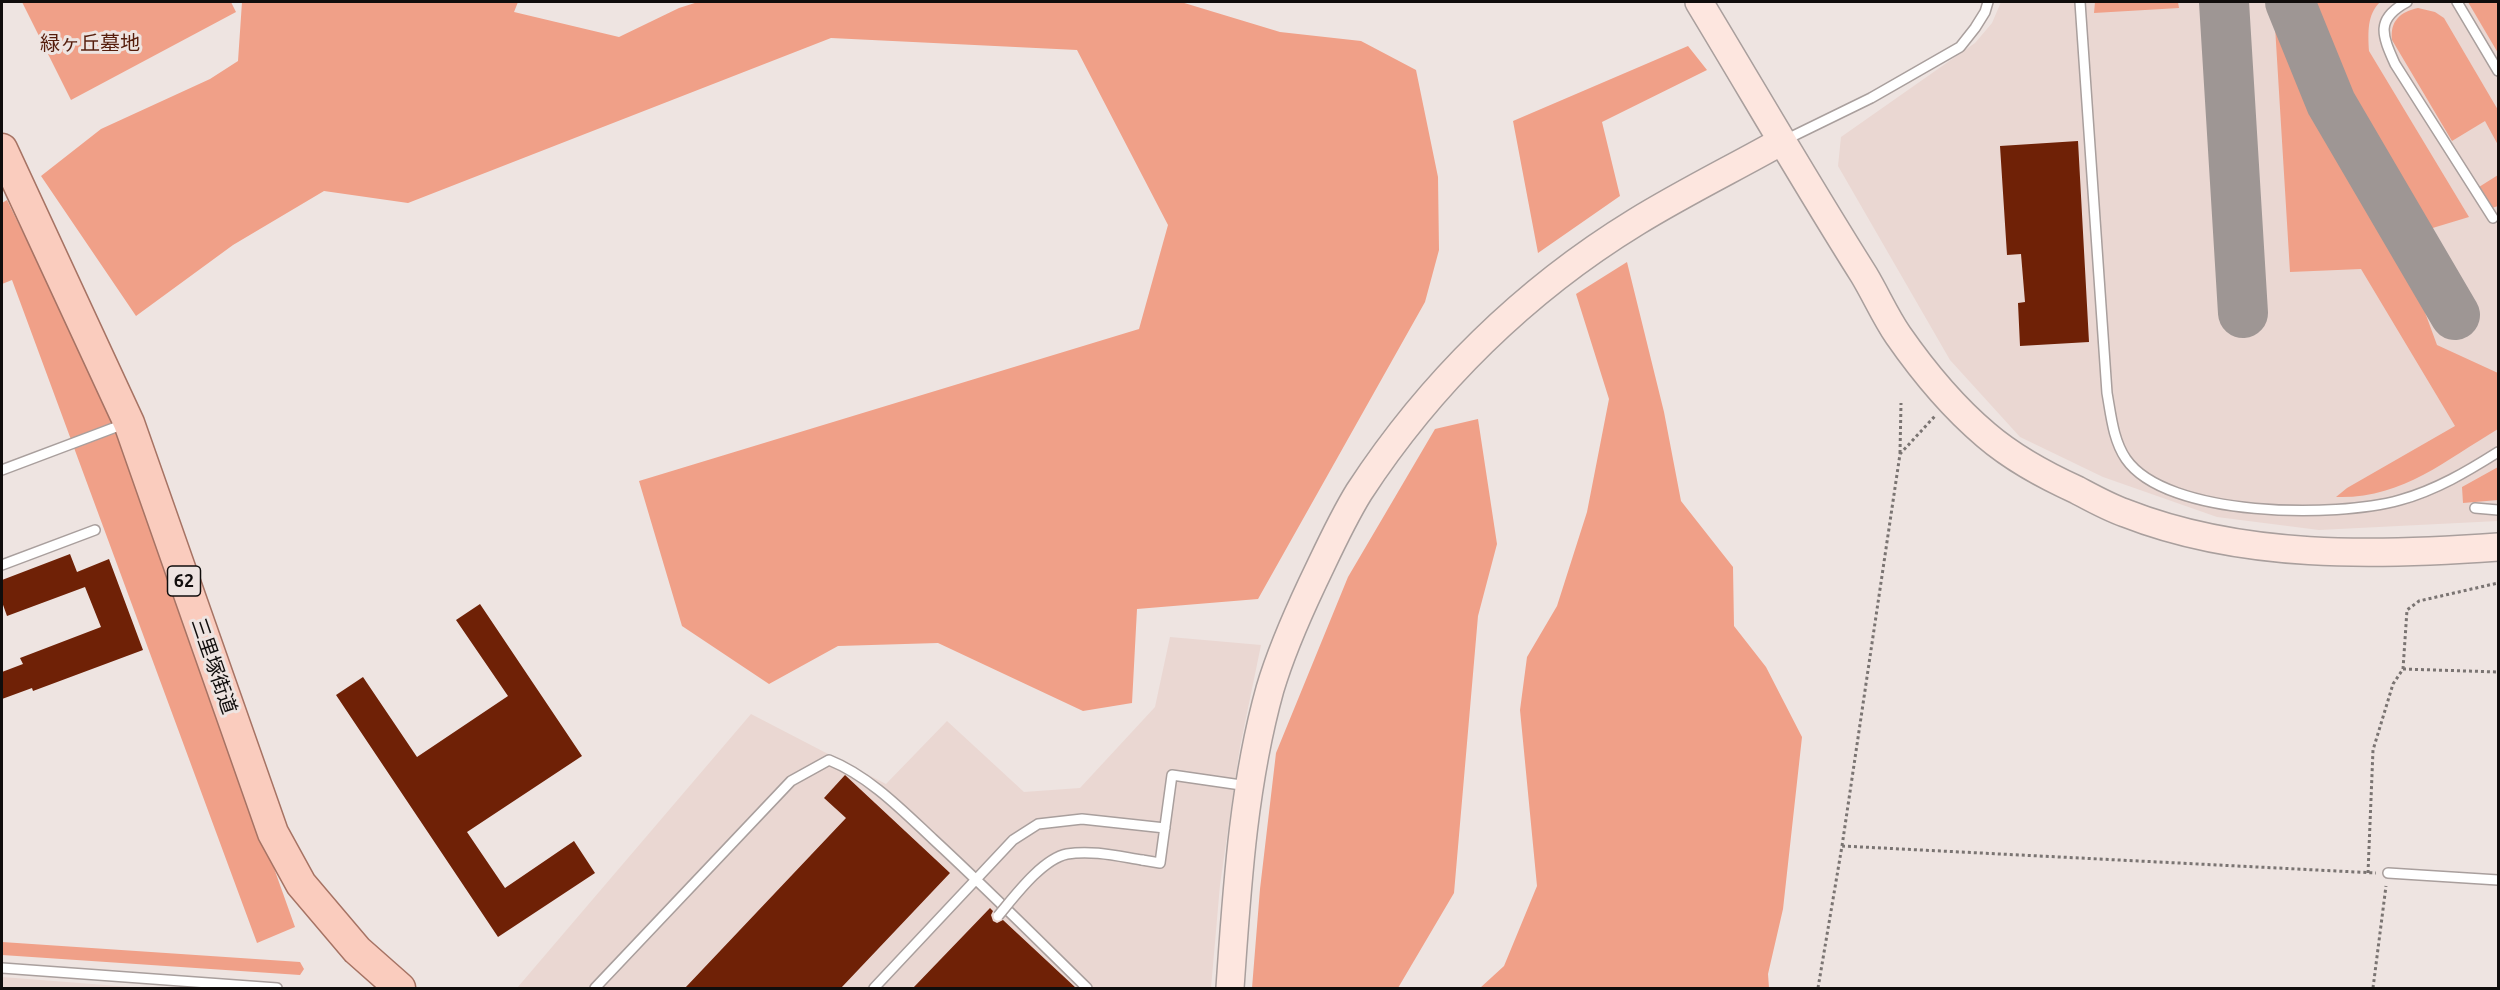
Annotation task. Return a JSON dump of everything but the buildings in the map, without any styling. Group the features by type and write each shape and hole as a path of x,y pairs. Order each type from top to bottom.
{"main road":[{"name":"三里塚街道","path":"2,149 129,423 273,833 301,884 357,950 400,988"}],"street":[{"path":"1699,2 1897,333 1948,398 1986,435 2030,468 2124,513 2164,526 2233,542 2304,550 2428,551 2499,547"},
{"path":"1230,988 1239,870 1250,786 1270,689 1287,638 1330,547 1359,493 1426,401 1472,351 1518,308 1573,265 1635,223 1782,141"}],"lane":[{"path":"1782,141 1870,98 1960,47 1975,28 1989,2"},
{"path":"2080,2 2107,393 2114,433 2126,459 2144,476 2173,492 2200,499 2240,507 2340,510 2400,500 2457,477 2499,452"},
{"path":"2407,2 2390,13 2385,22 2383,35 2388,49 2395,64 2493,218"},
{"path":"2457,2 2499,71"},
{"path":"2,470 129,423"},
{"path":"2475,508 2499,510"},
{"path":"2,565 95,530"},
{"path":"595,988 791,782 829,760 848,767 892,801 1088,988"},
{"path":"998,916 1033,875 1064,855 1089,852 1160,863 1172,775 1250,786"},
{"path":"874,988 1014,840 1038,824 1083,819 1165,828"},
{"path":"2388,873 2499,880"},
{"path":"2,968 278,988"}],"path":[{"path":"1900,454 1933,420 1948,398"},
{"path":"1818,988 1842,846 1900,454 1901,403"},
{"path":"2368,873 2373,750 2393,684 2403,669 2407,610 2419,601 2499,583"},
{"path":"2403,669 2499,672"},
{"path":"1842,846 2388,873 2373,988"}],"shaded area":[{"path":"2001,2 2498,2 2498,521 2319,530 2217,517 2103,477 2020,437 1950,360 1838,166 1841,137 1975,43 1992,23"},
{"path":"1170,637 1261,645 1240,747 1220,885 1211,988 517,988 751,714 886,784 947,721 1024,792 1080,788 1155,707"},
{"path":"2,977 144,988 2,988"}],"green space":[{"name":"緑ヶ丘墓地","path":"22,2 231,2 236,12 71,100"},
{"path":"242,2 518,2 514,12 619,37 679,8 698,2 1181,2 1280,32 1361,41 1416,70 1438,177 1439,250 1425,302 1258,599 1137,609 1132,703 1083,711 938,643 838,646 769,684 682,626 639,481 1139,329 1168,225 1077,50 831,38 408,203 324,191 233,245 136,316 41,176 101,129 210,79 238,61"},
{"path":"2095,2 2178,2 2179,8 2094,13"},
{"path":"2311,2 2380,2 2371,18 2369,51 2469,217 2426,230 2352,99"},
{"path":"2468,2 2498,2 2498,53"},
{"path":"2418,8 2435,12 2444,18 2498,110 2498,145 2485,121 2452,141 2392,40 2393,28 2398,18"},
{"path":"2274,10 2310,104 2412,277 2437,345 2498,373 2498,429 2422,476 2382,492 2336,497 2347,488 2455,426 2361,269 2290,272"},
{"path":"1688,46 1707,70 1602,122 1620,196 1538,253 1513,121"},
{"path":"2498,175 2498,206 2492,208 2479,187"},
{"path":"7,200 112,415 295,927 257,943 12,280 2,284 2,203"},
{"path":"1627,262 1664,412 1681,501 1733,567 1734,626 1766,667 1802,737 1783,909 1768,974 1769,988 1480,988 1504,966 1537,886 1520,710 1527,657 1557,606 1587,512 1609,399 1576,294"},
{"path":"1478,419 1497,544 1478,616 1454,893 1398,988 1252,988 1260,889 1276,753 1348,577 1435,429"},
{"path":"2498,467 2498,500 2463,503 2462,487"},
{"path":"2,942 300,962 304,969 300,975 2,955"}],"taxiway":[{"path":"2224,2 2243,313"},
{"path":"2290,2 2331,103 2455,315"}]}
